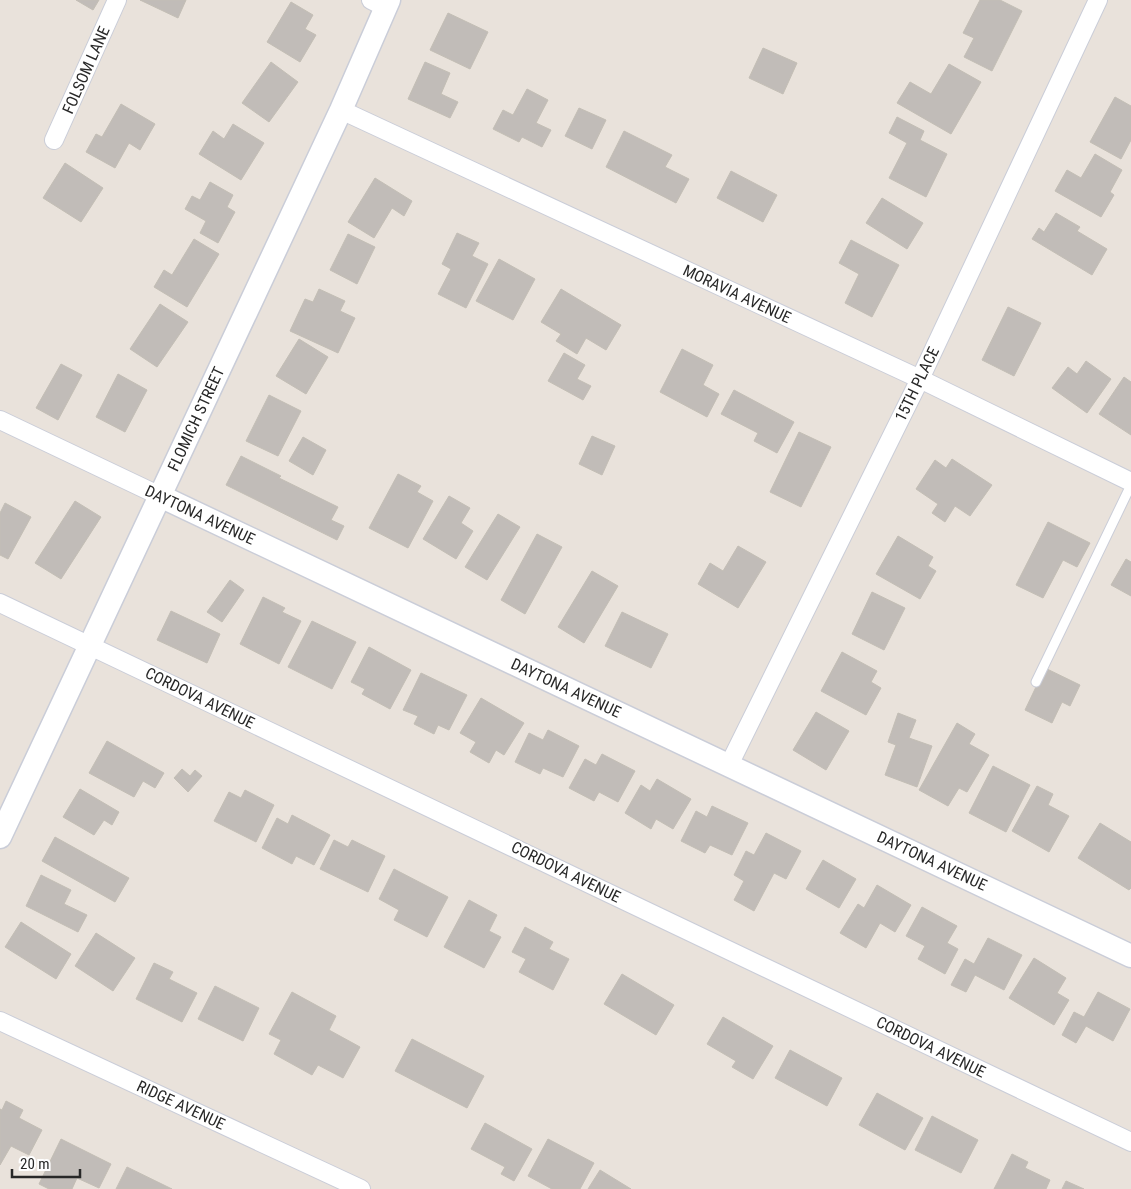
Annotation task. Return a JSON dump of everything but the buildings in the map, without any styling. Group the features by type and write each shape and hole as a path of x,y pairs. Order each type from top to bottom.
{"street":[{"name":"FOLSOM LANE","path":"54,140 117,0"},
{"name":"15TH PLACE","path":"729,765 920,380 1098,0"},
{"name":"FLOMICH STREET","path":"0,837 341,110 382,2"},
{"name":"MORAVIA AVENUE","path":"341,110 920,380 1131,483"},
{"name":"DAYTONA AVENUE","path":"0,420 1131,956"},
{"name":"CORDOVA AVENUE","path":"0,603 1131,1142"},
{"name":"RIDGE AVENUE","path":"0,1021 361,1189"}],"lane":[{"path":"1036,682 1131,483"}]}
